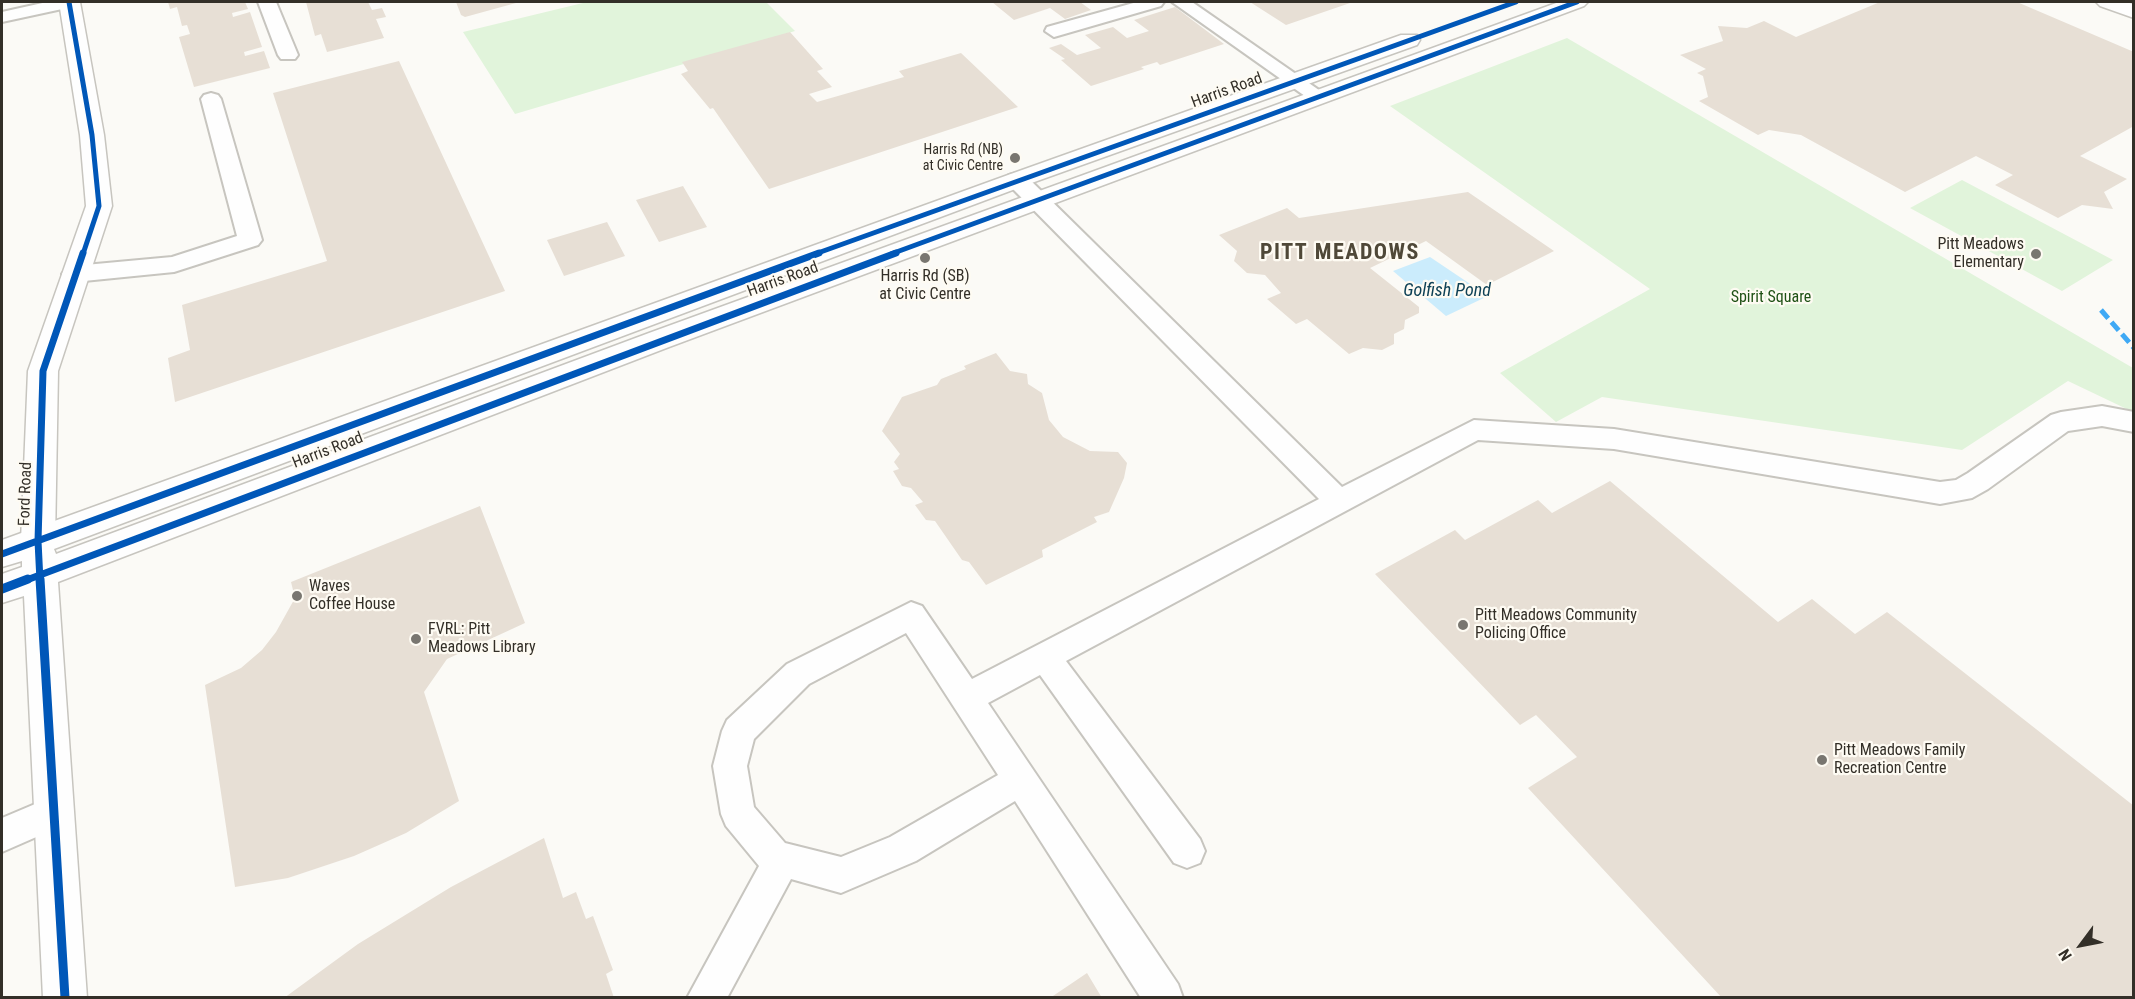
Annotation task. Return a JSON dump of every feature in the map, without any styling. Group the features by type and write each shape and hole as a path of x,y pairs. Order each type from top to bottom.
{"main road":[{"name":"Ford Road","path":"65,998 40,558 43,371 74,274 99,206 92,135 70,2"},
{"name":"Harris Road","path":"2,589 40,558 1027,190 1294,81 1516,2"},
{"name":"Harris Road","path":"1027,190 1318,97 1577,2"},
{"path":"2107,2 2133,12"},
{"name":"Harris Road","path":"2,554 40,558"}],"lane":[{"path":"2,17 70,2"},
{"path":"267,2 288,55"},
{"path":"1054,31 1155,2"},
{"path":"1181,2 1318,97"},
{"path":"74,274 174,264 250,240 212,99"},
{"path":"1027,190 1339,501"},
{"path":"966,698 1474,430 1614,438 1940,493 1962,490 1978,481 2061,422 2102,416 2133,422"},
{"path":"1020,780 903,849 841,875 774,857 738,814 730,766 740,731 798,674 911,615 966,698 1164,998"},
{"path":"1045,657 1187,851"},
{"path":"2,835 54,812"},
{"path":"706,998 782,859"}],"green space":[{"path":"587,2 766,2 795,31 515,114 463,32"},
{"name":"Spirit Square","path":"1567,38 2133,368 2133,412 2068,381 1962,450 1602,397 1556,422 1500,373 1650,289 1390,106"},
{"path":"1962,180 2113,260 2062,291 1910,208"}],"water":[{"name":"Golfish Pond","path":"1430,257 1488,296 1446,316 1393,271"}],"building":[{"path":"168,2 245,2 248,9 232,13 233,17 250,12 262,47 244,52 245,56 264,51 270,68 194,87 179,37 190,34 187,25 182,26 177,7 170,9"},
{"path":"306,2 368,2 372,10 382,8 386,17 376,19 384,38 327,52 321,34 315,36"},
{"path":"456,2 516,3 465,17 461,15"},
{"path":"992,2 1080,2 1091,10 1065,19 1050,8 1014,20"},
{"path":"1250,2 1353,2 1286,25"},
{"path":"1880,2 2017,2 2134,52 2134,126 2080,156 2127,179 2104,192 2113,209 2082,205 2058,218 1995,185 2013,175 1976,156 1905,192 1801,135 1769,130 1758,135 1699,101 1708,97 1703,76 1697,73 1706,69 1680,55 1723,41 1718,26 1747,28 1764,21 1796,37"},
{"path":"1175,7 1224,44 1160,65 1157,62 1141,67 1144,69 1091,86 1061,60 1065,59 1049,48 1061,44 1077,55 1101,48 1085,35 1113,27 1127,38 1149,31 1134,20"},
{"path":"790,32 823,69 817,71 832,87 809,94 817,102 904,77 899,71 961,53 1018,107 769,189 713,108 710,109 681,74 688,71 682,62"},
{"path":"399,61 505,291 175,402 168,358 190,350 182,305 327,261 273,93"},
{"path":"683,186 707,227 659,242 636,200"},
{"path":"1468,192 1554,251 1487,285 1426,241 1370,268 1419,307 1419,313 1405,320 1404,329 1394,334 1394,344 1382,350 1363,348 1349,354 1307,319 1296,324 1267,299 1281,293 1265,275 1247,273 1234,261 1237,251 1219,235 1287,208 1299,218"},
{"path":"607,222 625,256 564,276 547,240"},
{"path":"996,353 1010,371 1027,374 1028,384 1042,393 1049,420 1063,437 1090,451 1118,452 1127,463 1124,478 1109,512 1094,517 1097,522 1042,550 1043,557 986,585 969,562 962,560 935,521 926,520 915,505 923,502 911,488 902,486 893,471 899,469 894,462 900,454 882,431 902,397 937,385 941,379 966,369 964,366"},
{"name":"Pitt Meadows Family Recreation Centre","path":"1610,481 1778,622 1812,599 1855,634 1887,612 2134,806 2134,998 1722,998 1528,788 1577,757 1536,715 1520,725 1375,574 1455,530 1465,540 1538,500 1552,513"},
{"path":"480,506 525,623 447,659 424,692 459,801 406,833 354,856 288,878 235,887 205,685 241,668 262,650 276,632 295,598 291,582"},
{"path":"544,838 563,898 576,892 586,919 593,916 613,970 606,974 614,998 284,998 358,944 451,887"},
{"path":"1087,973 1102,998 1050,998"}],"marked path":[{"path":"2101,310 2134,348"}],"cycle path":[{"path":"65,998 38,541 43,371 99,206 92,135 69,2"},
{"path":"2,554 1017,180 1516,2"},
{"path":"2,589 659,340 1577,2"}],"place":[{"name":"Harris Rd (NB) at Civic Centre","path":"1015,158"},
{"name":"Pitt Meadows Elementary","path":"2036,254"},
{"name":"Harris Rd (SB) at Civic Centre","path":"925,258"},
{"name":"Waves Coffee House","path":"297,596"},
{"name":"Pitt Meadows Community Policing Office","path":"1463,625"},
{"name":"FVRL: Pitt Meadows Library","path":"416,639"},
{"name":"Pitt Meadows Family Recreation Centre","path":"1822,760"}],"district":[{"name":"PITT MEADOWS","path":"1340,253"}]}
